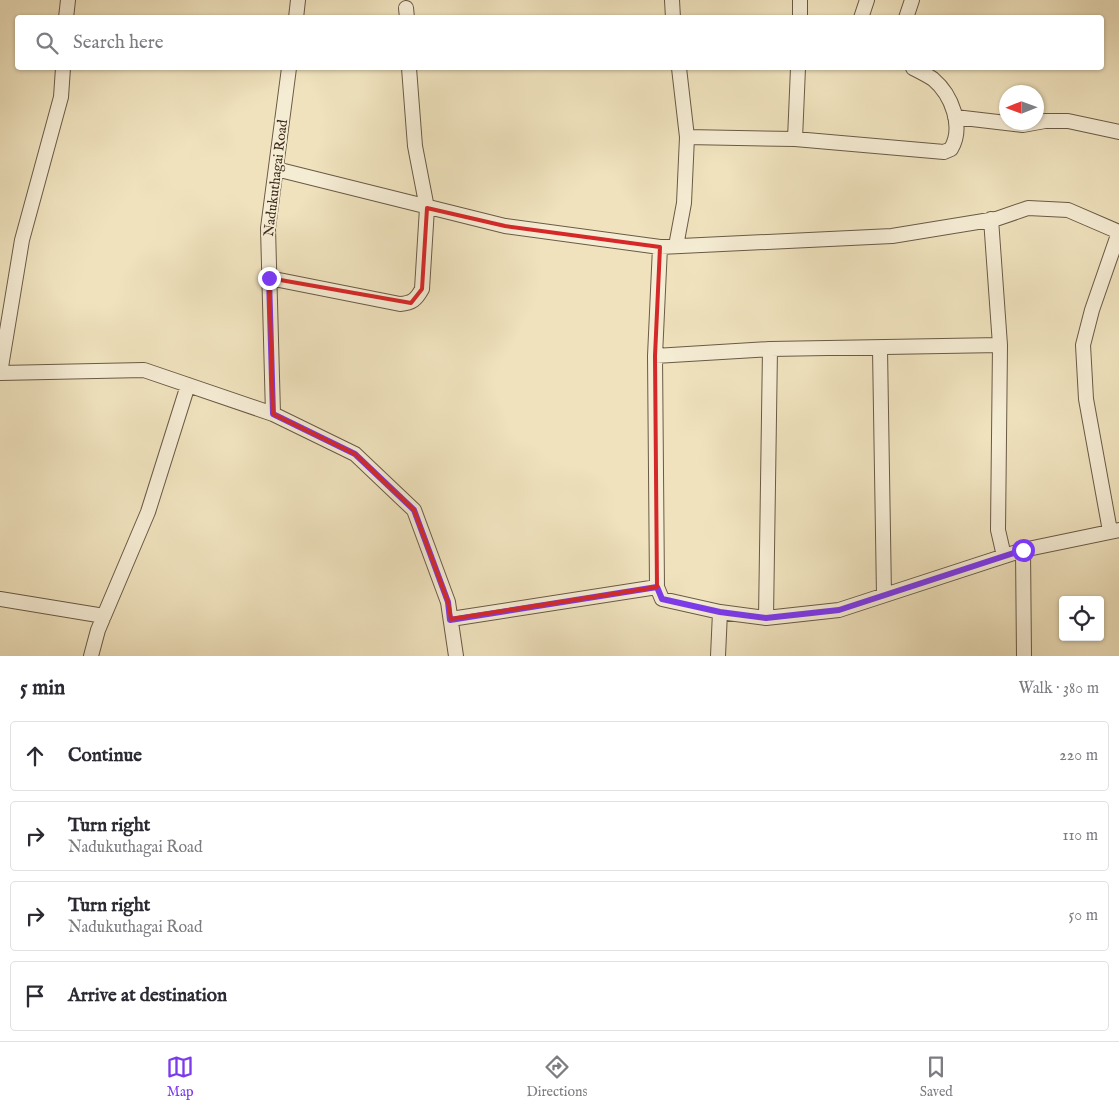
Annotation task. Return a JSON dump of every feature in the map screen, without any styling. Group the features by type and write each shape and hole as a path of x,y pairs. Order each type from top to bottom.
{"street":[{"path":"66,15 68,0"},
{"path":"296,15 298,0"},
{"path":"672,0 673,15"},
{"path":"862,15 867,0"},
{"path":"907,15 912,0"},
{"path":"63,70 61,97 22,240 0,373 144,370 273,414 355,454 414,510 448,602 456,656"},
{"name":"Nadukuthagai Road","path":"273,414 268,228 289,70"},
{"path":"269,278 400,304 411,303 418,298 422,289 427,208 415,146 410,70"},
{"path":"676,246 684,204 687,136 678,70"},
{"path":"795,139 798,70"},
{"path":"687,136 795,139 944,152 951,149 957,138 955,117 948,98 933,80 916,70"},
{"path":"955,117 1023,125 1045,121 1068,121 1119,132"},
{"path":"276,169 505,226 660,247 892,236 991,219 1028,208 1068,210 1119,232 1092,310 1083,346 1086,399 1115,530 1023,550 839,610 766,618 720,612 662,599 657,587 655,356 660,247"},
{"path":"991,219 1000,345 998,530 1004,556"},
{"path":"655,356 770,349 880,349 1000,345"},
{"path":"766,618 770,349"},
{"path":"880,349 884,595"},
{"path":"91,656 104,616 148,512 188,385"},
{"path":"1023,550 1024,656"},
{"path":"450,620 657,587"},
{"path":"0,599 104,616"},
{"path":"718,656 720,612"}],"highlighted area":[{"path":"427,208 505,226 660,247 655,356 657,587 451,619 448,602 414,510 355,454 273,414 269,278 411,303 422,289"}],"route":[{"path":"269,278 273,414 355,454 414,510 448,602 450,620 657,587 662,599 720,612 766,618 839,610 1023,550"}]}
